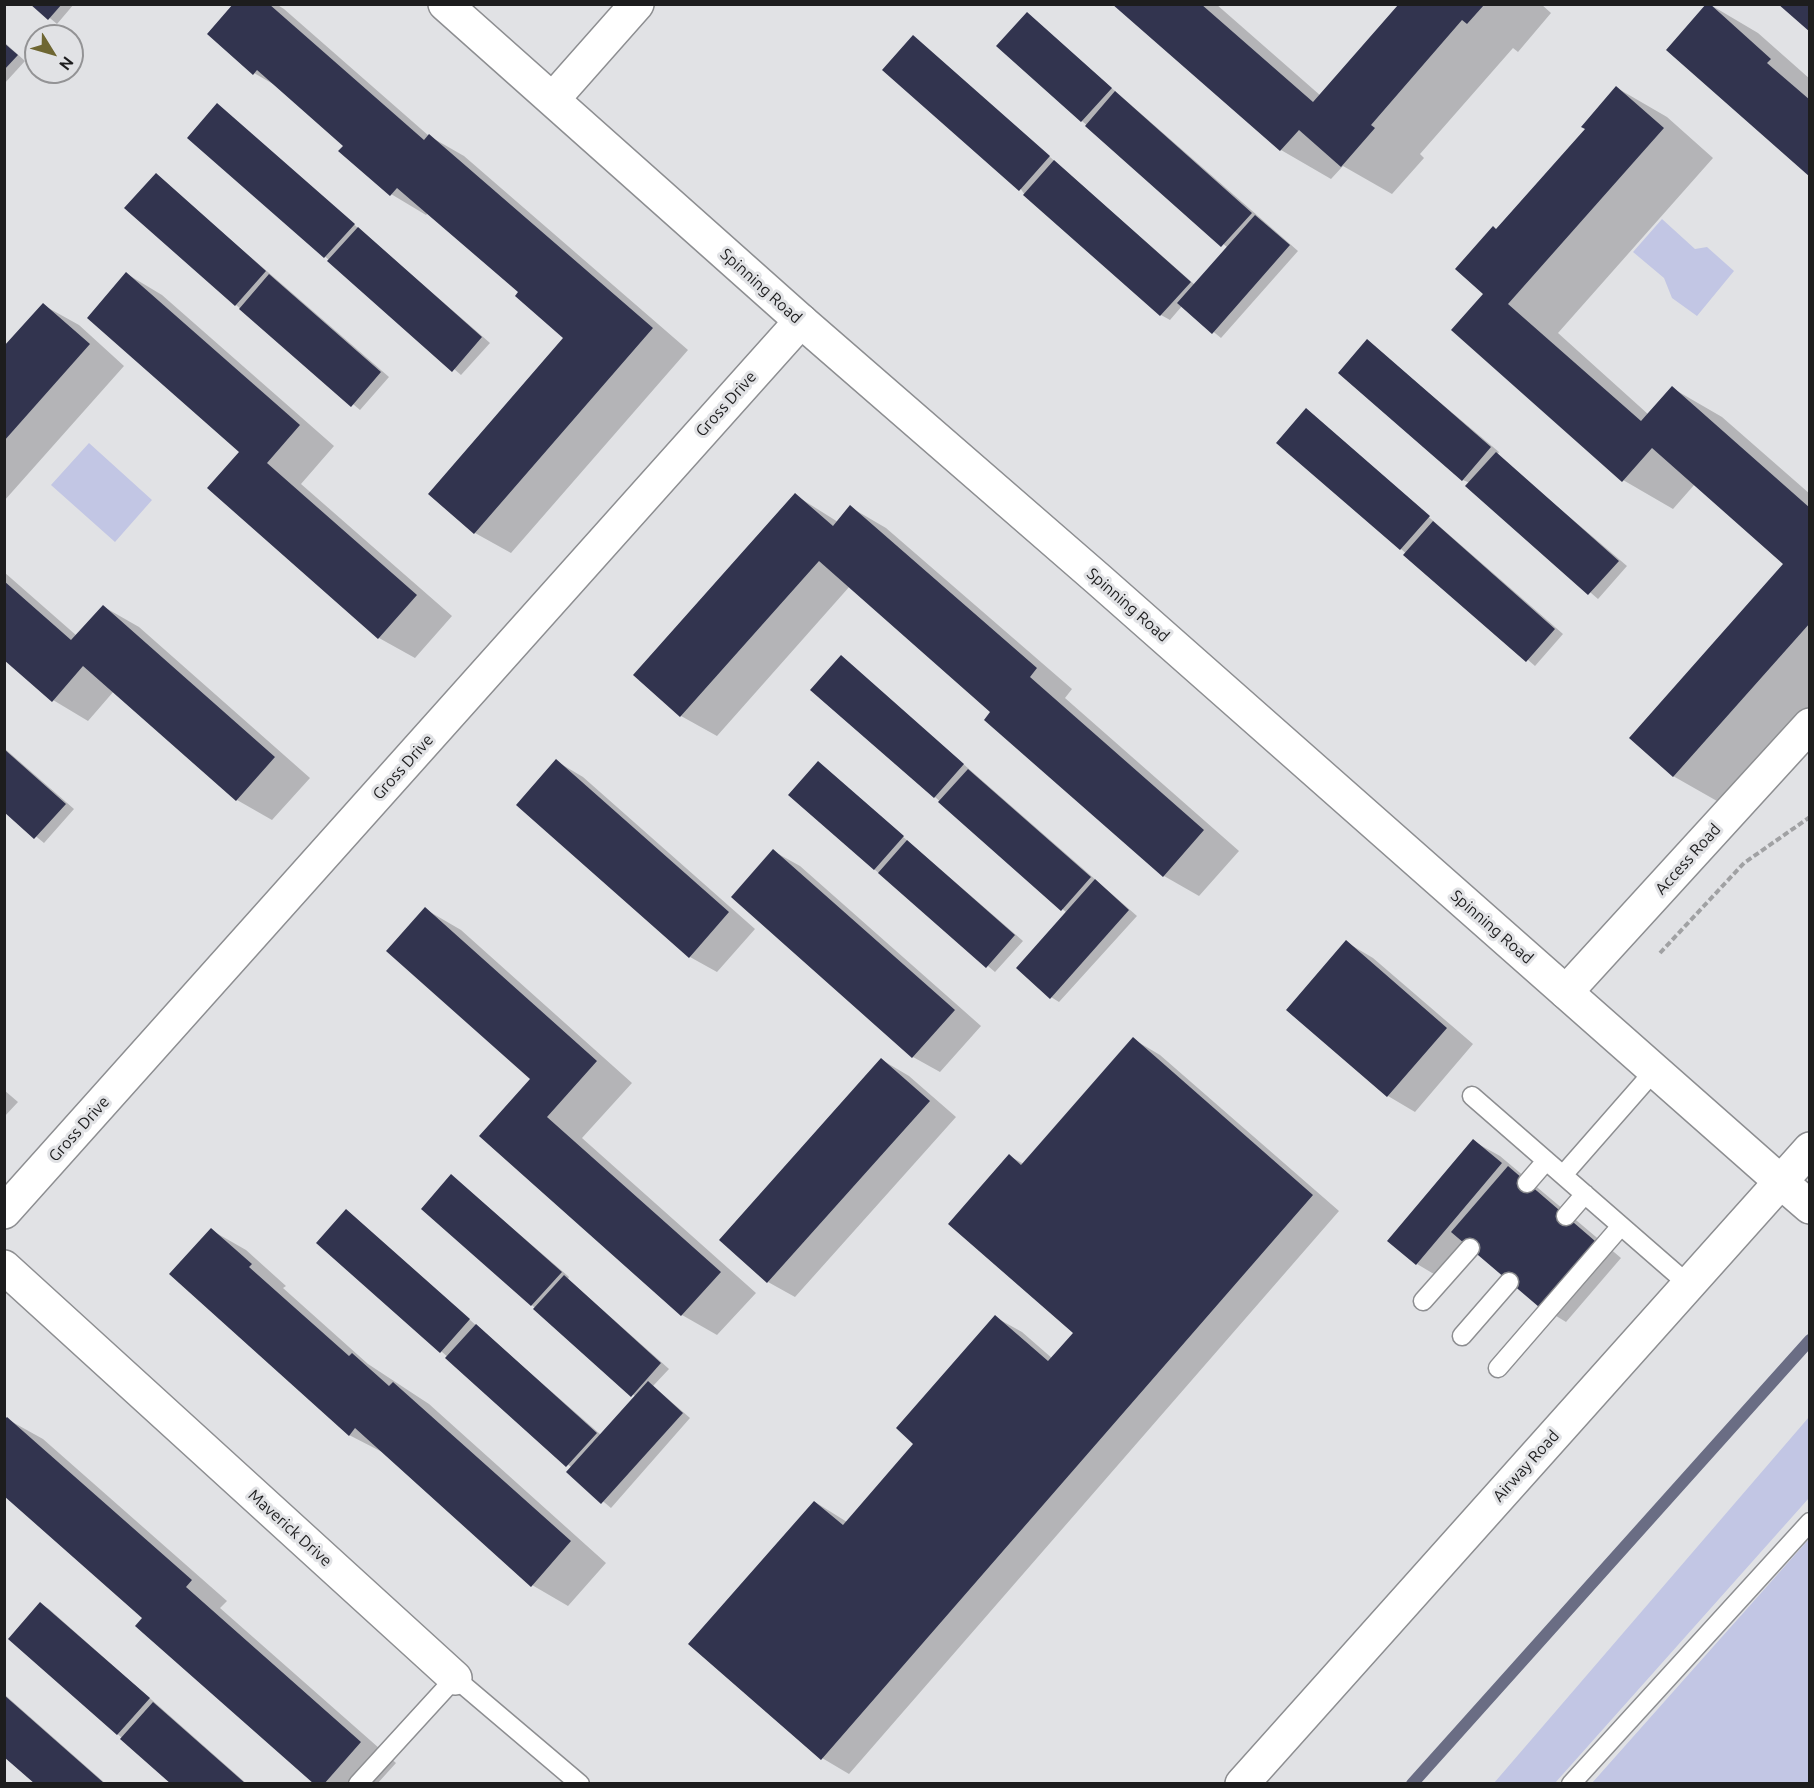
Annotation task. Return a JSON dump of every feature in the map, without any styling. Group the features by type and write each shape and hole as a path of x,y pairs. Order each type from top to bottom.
{"street":[{"name":"Spinning Road","path":"445,4 801,321 1809,1207"},
{"path":"554,99 638,4"},
{"name":"Gross Drive","path":"4,1212 801,321"},
{"name":"Access Road","path":"1566,992 1809,725"},
{"name":"Airway Road","path":"1242,1784 1809,1149"},
{"name":"Maverick Drive","path":"4,1267 455,1678"}],"lane":[{"path":"1563,1175 1655,1070"},
{"path":"1472,1096 1689,1285"},
{"path":"1527,1183 1546,1161"},
{"path":"1566,1216 1585,1194"},
{"path":"1498,1368 1621,1226"},
{"path":"1423,1301 1470,1248"},
{"path":"1462,1336 1509,1282"},
{"path":"1571,1784 1809,1522"},
{"path":"358,1784 455,1678"},
{"name":"Maverick Drive","path":"455,1678 580,1784"}],"path":[{"path":"1660,953 1744,863 1809,817"}],"shaded area":[{"path":"1662,219 1695,249 1707,247 1734,271 1697,316 1672,298 1664,278 1633,252"},
{"path":"89,443 152,500 115,542 51,485"},
{"path":"1809,1417 1809,1498 1555,1783 1494,1783"},
{"path":"1809,1539 1809,1783 1592,1783"}],"building":[{"path":"30,4 62,4 48,20"},
{"path":"233,4 269,4 424,140 429,134 653,328 474,534 428,494 563,338 515,296 518,292 397,188 390,196 338,151 343,146 257,70 253,75 207,34"},
{"path":"1112,4 1201,4 1313,102 1398,5 1484,5 1467,24 1462,20 1371,125 1375,128 1341,167 1299,130 1280,151"},
{"path":"1706,4 1710,4 1771,59 1767,63 1810,100 1810,177 1666,50"},
{"path":"1778,4 1810,4 1810,32"},
{"path":"1027,12 1112,88 1081,122 996,46"},
{"path":"913,35 1050,156 1019,191 882,70"},
{"path":"4,43 18,55 4,70"},
{"path":"1616,86 1664,128 1508,304 1641,421 1672,386 1810,508 1810,623 1673,777 1629,738 1783,564 1652,448 1622,482 1451,330 1483,294 1455,269 1493,226 1496,229 1585,129 1581,127"},
{"path":"1115,91 1252,213 1221,247 1085,126"},
{"path":"217,103 355,224 324,258 187,138"},
{"path":"1054,160 1191,282 1160,316 1023,195"},
{"path":"156,173 266,271 235,306 124,208"},
{"path":"1255,215 1290,245 1212,334 1177,303"},
{"path":"358,227 482,337 452,372 327,261"},
{"path":"126,272 300,425 267,463 417,595 378,639 207,488 239,452 87,318"},
{"path":"269,274 381,372 351,407 239,309"},
{"path":"43,303 90,344 4,441 4,346"},
{"path":"1367,339 1491,447 1462,481 1338,373"},
{"path":"1306,408 1430,516 1400,550 1276,443"},
{"path":"1496,452 1619,561 1588,595 1465,486"},
{"path":"795,493 833,526 850,505 1037,668 1030,677 1204,830 1163,877 984,720 990,712 819,561 680,717 633,675"},
{"path":"1433,521 1555,629 1526,662 1403,555"},
{"path":"4,581 71,640 103,605 275,757 236,801 83,666 52,702 4,660"},
{"path":"841,655 964,764 934,798 810,690"},
{"path":"4,749 66,804 34,839 4,812"},
{"path":"556,759 729,912 689,958 516,805"},
{"path":"818,761 904,836 874,870 788,795"},
{"path":"968,769 1091,877 1061,911 938,802"},
{"path":"907,840 1015,935 986,968 878,873"},
{"path":"773,849 955,1010 912,1058 731,897"},
{"path":"1095,879 1129,910 1050,999 1016,968"},
{"path":"425,907 597,1061 547,1117 721,1272 681,1316 479,1136 530,1079 386,951"},
{"path":"1346,940 1447,1028 1387,1097 1286,1010"},
{"path":"1133,1037 1313,1195 821,1760 688,1644 814,1501 843,1525 913,1444 896,1428 995,1315 1048,1361 1073,1333 948,1224 1009,1154 1021,1165"},
{"path":"881,1058 930,1101 767,1283 719,1240"},
{"path":"1473,1139 1502,1163 1416,1265 1387,1241"},
{"path":"1508,1166 1595,1241 1539,1307 1451,1232"},
{"path":"451,1174 562,1272 531,1306 421,1209"},
{"path":"346,1209 470,1319 440,1353 316,1243"},
{"path":"211,1228 252,1264 249,1267 349,1356 352,1353 389,1386 393,1382 571,1541 531,1587 355,1428 349,1436 169,1274"},
{"path":"564,1275 661,1363 631,1397 533,1309"},
{"path":"476,1324 597,1433 566,1467 445,1358"},
{"path":"648,1381 683,1413 601,1504 566,1472"},
{"path":"7,1417 192,1580 186,1587 361,1742 324,1784 314,1784 135,1626 142,1618 4,1496 4,1420"},
{"path":"40,1602 150,1698 117,1735 8,1639"},
{"path":"4,1695 105,1784 35,1784 4,1757"},
{"path":"153,1702 246,1784 171,1784 120,1739"}],"waterway":[{"path":"1412,1784 1810,1340"}]}
